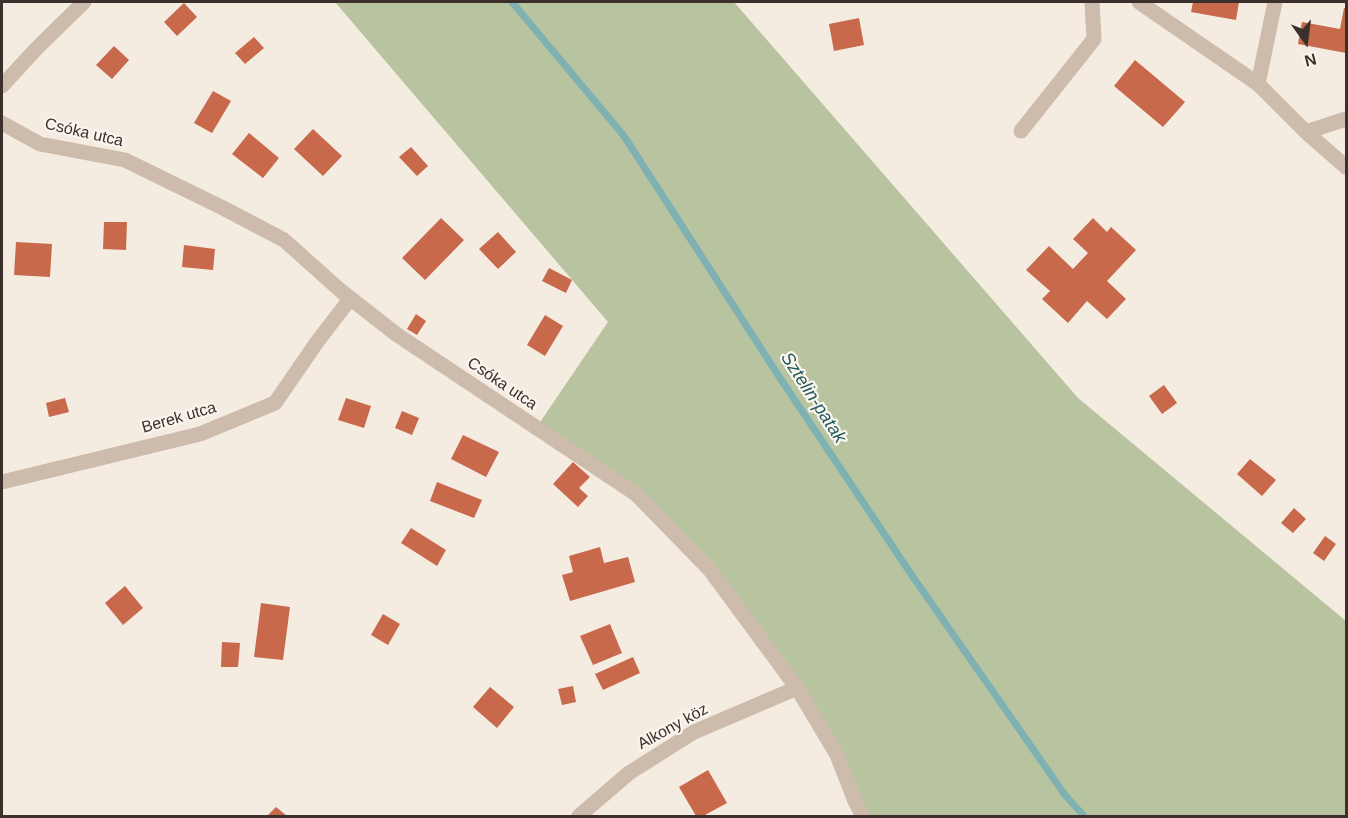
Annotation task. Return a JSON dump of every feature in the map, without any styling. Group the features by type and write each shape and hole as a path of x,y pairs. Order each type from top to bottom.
{"street":[{"path":"2,86 84,2"},
{"path":"1022,131 1094,39 1092,2"},
{"path":"1139,2 1258,84 1306,132 1347,167"},
{"path":"1258,84 1275,2"},
{"path":"1306,132 1347,119"},
{"name":"Csóka utca","path":"2,123 40,144 125,160 284,240 350,299 396,334 636,494 710,570 797,688 837,755 863,816"},
{"name":"Berek utca","path":"2,482 200,434 275,403 350,299"},
{"name":"Alkony köz","path":"579,816 629,773 694,732 797,688"}],"green space":[{"path":"335,2 734,2 1078,398 1346,621 1346,816 863,816 837,755 710,570 636,494 536,428 608,322"}],"building":[{"path":"1193,2 1239,2 1236,20 1191,12"},
{"path":"184,3 197,17 177,36 164,22"},
{"path":"1344,8 1346,8 1346,53 1298,44 1302,22 1340,29"},
{"path":"859,18 864,45 834,51 829,24"},
{"path":"254,37 264,48 245,64 235,53"},
{"path":"114,46 129,60 112,79 96,65"},
{"path":"1135,60 1185,102 1163,127 1114,86"},
{"path":"213,91 231,101 212,133 194,123"},
{"path":"313,129 342,156 323,176 294,149"},
{"path":"249,133 279,158 263,178 232,154"},
{"path":"411,147 428,166 417,176 399,157"},
{"path":"441,218 464,240 425,280 402,258"},
{"path":"1093,218 1107,232 1111,227 1136,250 1107,281 1126,299 1107,319 1087,301 1068,323 1042,299 1050,291 1026,270 1049,246 1073,269 1088,253 1073,239"},
{"path":"104,222 127,222 126,250 103,249"},
{"path":"498,232 516,252 498,269 479,249"},
{"path":"16,242 52,244 50,277 14,275"},
{"path":"184,245 215,249 213,270 182,267"},
{"path":"549,268 572,280 566,293 542,281"},
{"path":"416,314 426,321 417,335 407,329"},
{"path":"545,315 563,326 545,356 527,345"},
{"path":"1164,385 1177,403 1162,414 1149,396"},
{"path":"65,398 69,412 49,417 46,403"},
{"path":"346,398 371,406 364,428 338,420"},
{"path":"402,411 419,418 412,435 395,428"},
{"path":"463,435 499,452 486,477 451,459"},
{"path":"1250,459 1276,480 1262,496 1237,474"},
{"path":"573,462 590,477 579,488 588,496 578,507 553,484"},
{"path":"437,482 482,500 474,518 430,501"},
{"path":"1294,508 1306,519 1293,533 1281,523"},
{"path":"411,528 446,550 437,566 401,543"},
{"path":"1325,536 1336,544 1324,561 1313,553"},
{"path":"600,547 604,563 628,557 635,582 570,601 562,575 573,572 569,556"},
{"path":"125,586 143,608 123,625 105,603"},
{"path":"261,603 290,607 283,660 254,657"},
{"path":"383,614 400,624 388,645 371,635"},
{"path":"610,624 622,653 593,665 580,636"},
{"path":"222,642 240,643 238,667 221,667"},
{"path":"633,657 640,673 603,690 595,674"},
{"path":"573,686 576,702 562,705 558,689"},
{"path":"490,687 514,707 497,728 473,707"},
{"path":"708,770 727,803 703,816 696,816 679,787"},
{"path":"276,807 287,816 267,816"}],"waterway":[{"name":"Sztelin-patak","path":"512,2 624,136 780,378 911,574 1065,795 1084,816"}]}
